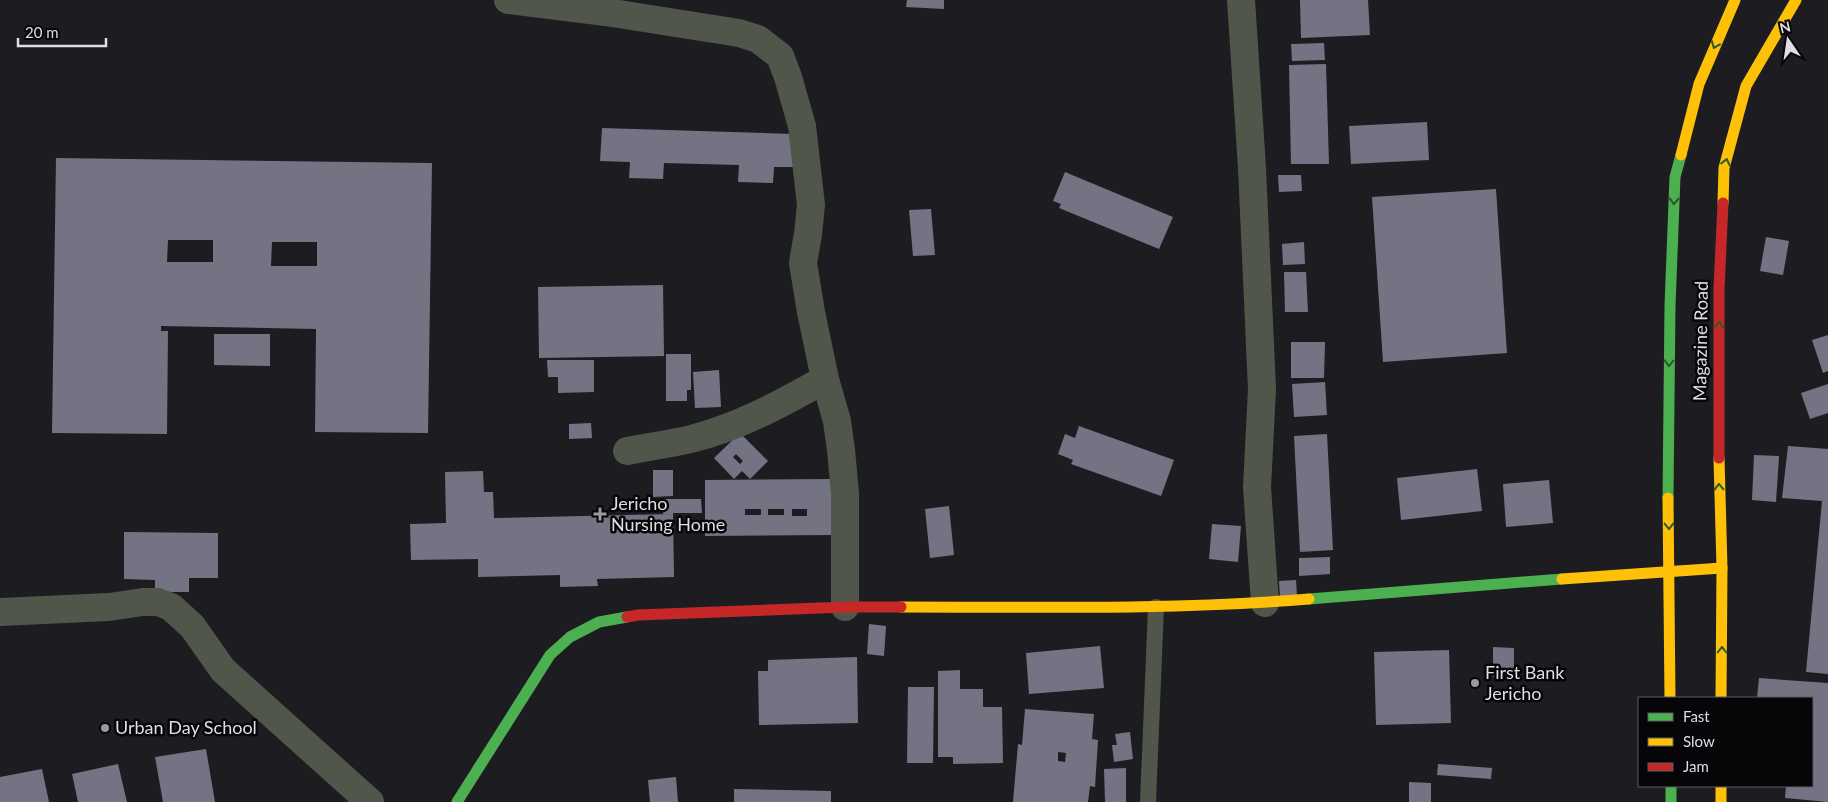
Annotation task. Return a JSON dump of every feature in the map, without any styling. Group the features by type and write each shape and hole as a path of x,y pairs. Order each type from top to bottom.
{"main road":[{"name":"Magazine Road","path":"1670,697 1668,447 1670,280 1675,177 1699,84 1735,0"},
{"name":"Magazine Road","path":"1722,697 1722,568 1718,418 1720,255 1724,168 1746,86 1796,0"},
{"path":"457,802 550,655 570,637 599,622 638,615 845,607 1156,607 1264,604 1722,568"},
{"path":"1671,787 1671,802"},
{"path":"1721,787 1721,802"}],"street":[{"path":"508,0 606,12 739,33 758,39 780,56 802,126 811,205 803,263 811,312 825,379 837,421 841,450 845,493 845,607"},
{"path":"1241,0 1252,168 1262,389 1258,487 1264,604"},
{"path":"627,451 692,439 734,425 774,407 825,379"},
{"path":"0,612 109,607 143,602 158,602 171,607 192,626 223,670 370,802"}],"lane":[{"path":"1148,802 1156,607"}],"building":[{"path":"907,0 944,0 944,9 906,7"},
{"path":"1300,0 1368,0 1370,35 1301,38"},
{"path":"1324,43 1325,60 1292,61 1291,44"},
{"path":"1326,64 1329,164 1291,164 1289,65"},
{"path":"1427,122 1429,160 1351,164 1349,126"},
{"path":"602,128 794,134 793,167 774,167 773,183 738,182 739,165 664,163 663,179 629,178 630,162 600,161"},
{"path":"56,158 432,163 428,433 315,432 316,329 161,326 161,331 168,331 167,434 52,433","holes":["168,240 213,240 213,262 167,262","272,242 317,242 317,266 271,266"]},
{"path":"1065,172 1173,217 1159,249 1059,208 1061,204 1053,201"},
{"path":"1278,175 1301,175 1302,191 1279,192"},
{"path":"1496,189 1507,353 1383,362 1372,197"},
{"path":"931,209 935,255 913,256 909,210"},
{"path":"1766,237 1789,241 1783,275 1760,271"},
{"path":"1304,242 1305,264 1283,265 1282,244"},
{"path":"1284,272 1306,272 1308,312 1285,312"},
{"path":"663,285 664,356 539,358 538,287"},
{"path":"214,334 270,334 270,366 214,365"},
{"path":"1828,335 1828,371 1823,373 1812,340"},
{"path":"1291,342 1325,342 1324,378 1291,378"},
{"path":"666,354 691,354 691,390 687,390 687,401 666,401"},
{"path":"547,360 594,360 594,392 558,393 558,377 548,377"},
{"path":"719,370 721,407 695,408 693,372"},
{"path":"1325,382 1327,415 1294,417 1292,384"},
{"path":"1828,384 1828,413 1810,419 1801,393"},
{"path":"591,423 592,438 569,439 569,424"},
{"path":"1079,426 1174,460 1161,496 1071,464 1073,460 1058,454 1065,434 1075,438"},
{"path":"740,433 768,461 750,479 742,471 734,479 714,458","holes":["736,454 743,461 740,464 733,457"]},
{"path":"1327,434 1333,550 1300,552 1294,436"},
{"path":"1788,446 1828,449 1828,674 1806,672 1822,501 1782,498"},
{"path":"1754,455 1779,456 1776,502 1752,500"},
{"path":"1477,469 1482,511 1401,520 1397,478"},
{"path":"653,470 673,470 673,496 653,497"},
{"path":"483,471 484,492 493,492 494,518 670,514 663,514 662,499 701,499 702,513 673,513 674,577 597,579 598,586 560,587 560,575 478,577 478,559 411,560 410,524 446,523 445,472"},
{"path":"833,479 833,535 705,536 705,480","holes":["745,509 761,509 761,515 745,515","768,509 784,509 784,515 768,515","792,509 807,509 807,516 792,516"]},
{"path":"1549,480 1553,523 1506,527 1503,484"},
{"path":"949,506 954,555 930,558 925,509"},
{"path":"1212,524 1241,526 1238,562 1209,559"},
{"path":"124,532 218,533 218,578 189,578 189,592 155,592 155,580 124,579"},
{"path":"1330,557 1330,574 1299,576 1299,558"},
{"path":"1296,580 1297,596 1280,597 1279,581"},
{"path":"869,624 886,626 884,656 867,654"},
{"path":"1100,646 1104,688 1029,694 1026,653"},
{"path":"1493,647 1514,648 1514,676 1493,677"},
{"path":"1449,650 1451,723 1376,725 1374,652"},
{"path":"857,657 858,723 759,725 758,671 768,671 768,660"},
{"path":"960,670 960,689 983,689 983,707 1002,707 1003,763 953,764 953,757 938,757 938,671"},
{"path":"1759,678 1828,683 1828,802 1785,798 1786,787 1813,787 1813,697 1757,697"},
{"path":"908,687 934,687 933,763 907,763"},
{"path":"1025,709 1094,714 1092,739 1098,740 1095,787 1090,786 1088,802 1013,802 1018,744 1022,745","holes":["1058,752 1066,753 1065,762 1058,761"]},
{"path":"1130,732 1133,759 1114,762 1112,745 1117,745 1115,734"},
{"path":"206,749 215,802 163,802 155,757"},
{"path":"118,764 127,802 78,802 72,774"},
{"path":"1438,764 1492,768 1491,779 1437,775"},
{"path":"1126,768 1126,802 1105,802 1104,769"},
{"path":"42,769 49,802 0,802 0,777"},
{"path":"676,777 678,802 650,802 648,780"},
{"path":"1409,782 1431,783 1431,802 1409,802"},
{"path":"734,789 831,791 831,802 734,802"}],"traffic: fast":[{"path":"1668,498 1670,306 1675,177 1681,155"},
{"path":"1309,599 1562,579"},
{"path":"457,802 550,655 570,637 599,622 627,617"},
{"path":"1671,787 1671,802"}],"traffic: slow":[{"path":"1681,155 1699,84 1735,0"},
{"path":"1723,203 1724,168 1746,86 1796,0"},
{"path":"1719,458 1722,568 1721,697"},
{"path":"1668,498 1670,697"},
{"path":"1562,579 1722,568"},
{"path":"901,607 1156,606 1258,603 1309,599"},
{"path":"1721,787 1721,802"}],"traffic: jam":[{"path":"1719,458 1719,289 1723,203"},
{"path":"627,617 845,607 901,607"}],"place":[{"name":"Jericho Nursing Home","path":"600,514"},
{"name":"First Bank Jericho","path":"1475,683"},
{"name":"Urban Day School","path":"105,728"}]}
